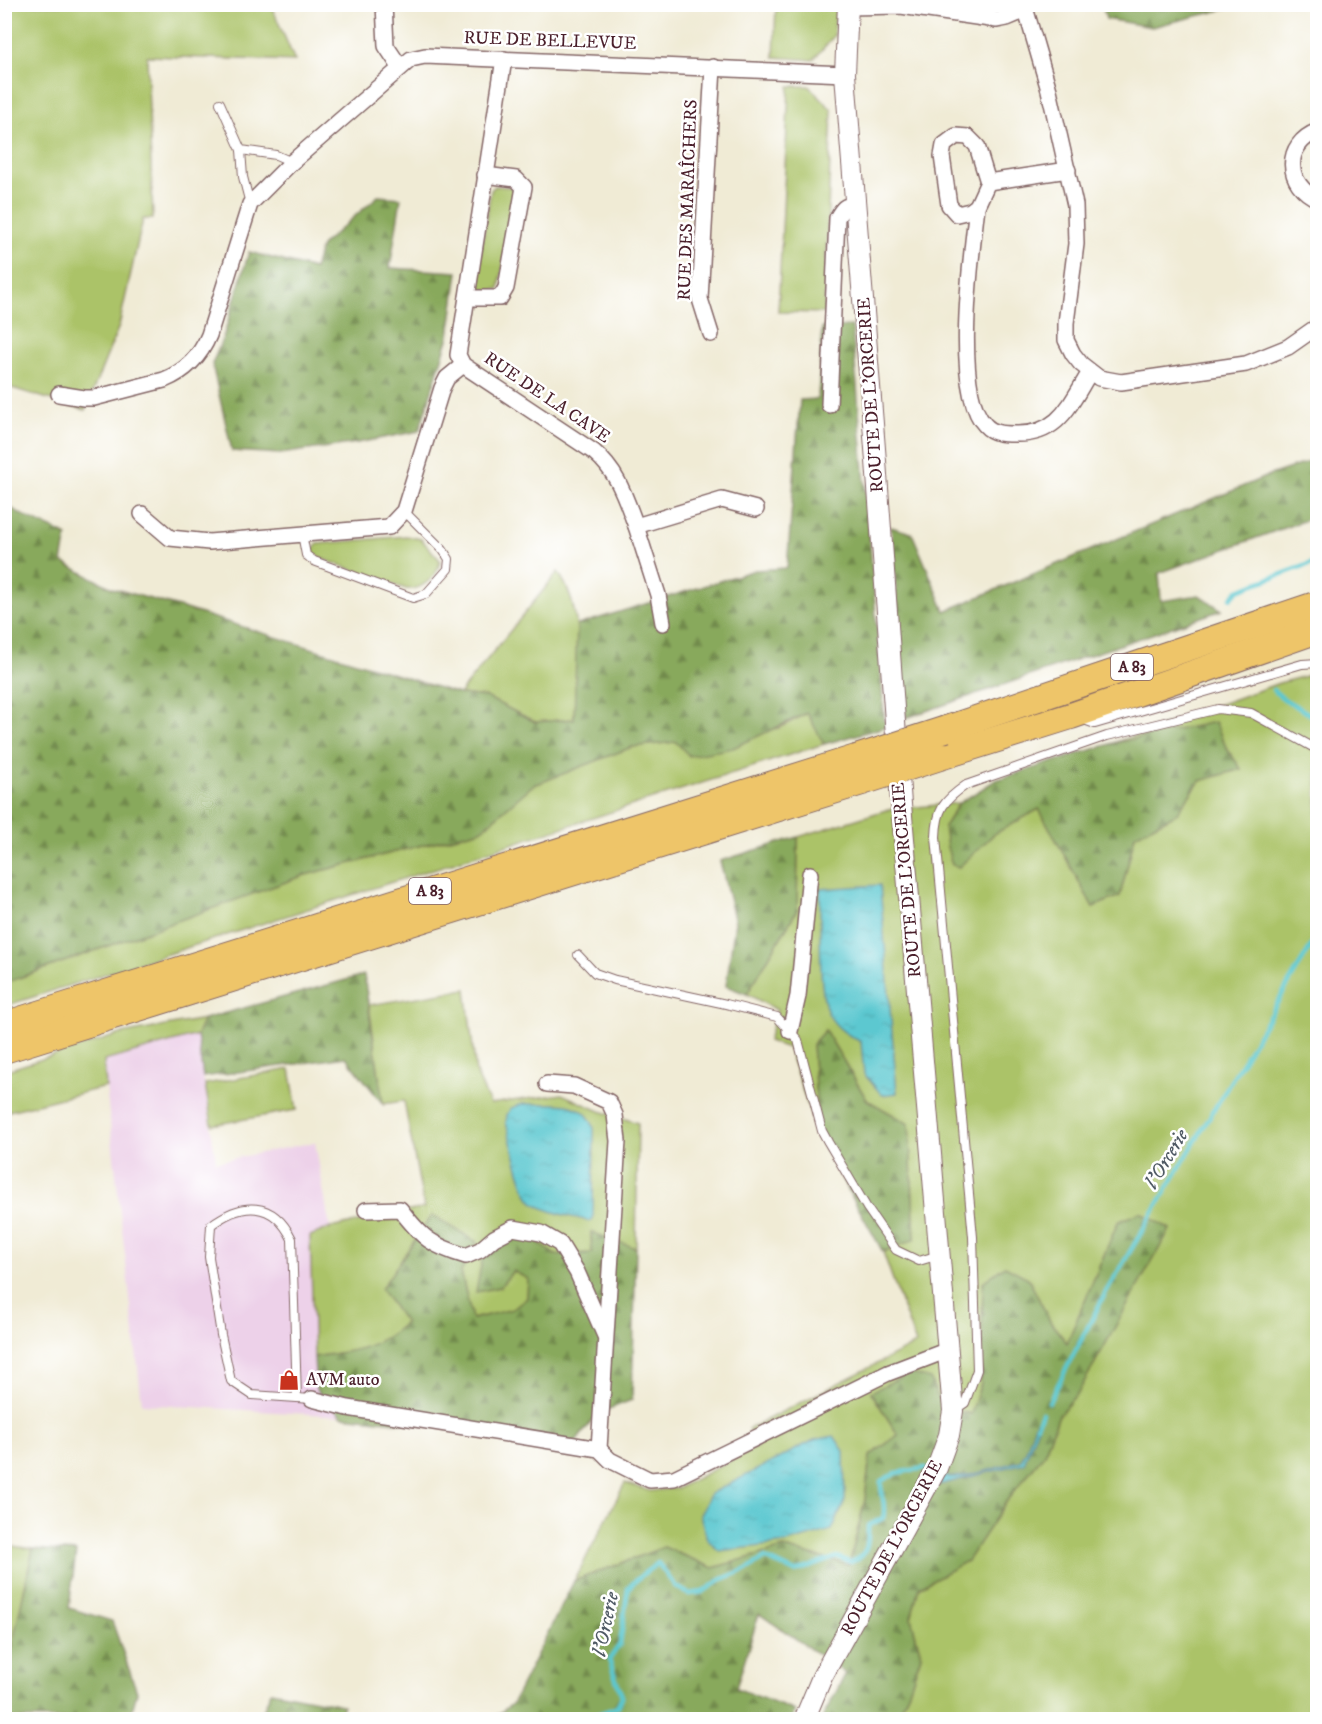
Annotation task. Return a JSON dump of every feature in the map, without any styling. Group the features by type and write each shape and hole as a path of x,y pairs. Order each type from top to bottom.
{"highway":[{"name":"A 83","path":"4,1050 859,770 946,729 1317,604"},
{"name":"A 83","path":"4,1025 859,770 943,756 1071,716 1317,630"}],"street":[{"path":"384,4 386,46 400,67"},
{"path":"848,6 901,6 997,20 1007,18 1021,6 1040,57 1068,170 1076,222 1076,244 1066,340 1073,354 1090,372 1099,378 1121,382 1246,364 1288,347 1317,326"},
{"name":"ROUTE DE L'ORCERIE","path":"804,1719 822,1677 937,1468 949,1435 953,1411 902,816 845,74 848,6"},
{"name":"RUE DE BELLEVUE","path":"58,394 94,398 164,380 191,363 204,347 209,335 250,204 292,162 411,59 425,56 845,74"},
{"name":"RUE DE LA CAVE","path":"504,59 458,355 463,365 608,463 621,486 636,526 658,595 663,623"},
{"name":"RUE DES MARAÎCHERS","path":"711,334 700,299 713,68"},
{"path":"1317,131 1309,134 1300,142 1294,153 1292,164 1294,176 1300,187 1308,195 1317,199"},
{"path":"977,206 970,211 957,214 949,205 942,156 944,145 956,136 968,137 976,146 988,182 977,206 967,300 967,357 974,409 985,426 998,434 1040,431 1058,421 1090,372"},
{"path":"988,182 1068,170"},
{"path":"467,298 500,298 506,288 524,187 516,179 485,175"},
{"path":"829,405 837,218 843,207 848,204 856,205"},
{"path":"142,514 170,538 209,542 389,527 404,511 442,388 447,378 463,365"},
{"path":"636,526 722,500 756,509"},
{"path":"790,1031 798,996 810,874"},
{"path":"547,1084 574,1086 584,1090 609,1102 615,1115 618,1141 599,1449"},
{"path":"366,1210 400,1209 416,1231 434,1245 466,1256 480,1250 494,1238 513,1228 541,1233 560,1244 577,1272 606,1339"},
{"path":"305,1399 599,1449 610,1460 650,1480 674,1478 888,1373 948,1350"}],"lane":[{"path":"220,103 241,150 243,177 250,204"},
{"path":"241,150 276,155 292,162"},
{"path":"303,534 306,555 314,561 413,598 426,594 448,569 449,559 404,511"},
{"path":"1071,716 1095,724 1302,664 1317,663"},
{"path":"953,1411 965,1403 977,1370 973,1237 936,837 937,817 950,796 966,785 1107,736 1218,709 1251,713 1317,750"},
{"path":"578,955 595,973 615,980 777,1017 798,1040 822,1131 867,1208 896,1250 919,1261 940,1255"},
{"path":"250,1208 264,1210 277,1217 286,1227 292,1239 305,1399 252,1395 231,1381 221,1335 209,1257 211,1225 226,1214 250,1208"}],"shaded area":[{"path":"197,1035 216,1162 315,1142 330,1228 310,1236 316,1390 342,1416 142,1404 103,1061"}],"green space":[{"path":"1102,4 1242,5 1152,27 1106,19"},
{"path":"4,5 271,5 295,61 147,56 153,219 143,219 119,326 85,410 5,386"},
{"path":"776,5 836,5 834,36 813,60 774,57"},
{"path":"789,86 809,86 832,110 824,313 778,312"},
{"path":"495,186 511,187 515,196 499,289 481,291 475,285 491,190"},
{"path":"378,196 401,198 390,268 458,272 449,336 419,431 280,454 232,451 212,364 223,338 249,252 314,269 321,246"},
{"path":"852,326 885,727 824,744 807,713 733,748 689,756 676,742 632,747 532,786 481,830 305,875 5,983 4,502 26,517 67,536 62,562 112,588 459,694 486,697 535,722 574,719 577,625 755,570 787,568 800,400 818,399 822,328"},
{"path":"1317,459 1317,516 1159,573 1161,601 1199,595 1222,610 906,718 891,527 912,533 945,611 1270,475"},
{"path":"406,536 421,539 440,560 433,577 418,588 406,589 323,559 314,554 313,550 317,544"},
{"path":"558,572 567,588 576,624 578,643 574,719 535,722 486,697 459,694"},
{"path":"1317,673 1317,1719 896,1719 909,1691 921,1655 911,1618 919,1587 967,1561 1008,1499 1044,1454 1059,1415 1079,1391 1170,1229 1140,1212 1118,1222 1067,1343 1051,1323 1028,1278 983,1282 981,1383 971,1414 871,1392 898,1435 870,1456 865,1500 849,1565 784,1548 713,1568 664,1547 574,1581 625,1483 650,1491 678,1488 757,1447 748,1429 916,1344 883,1252 915,1239 909,1124 867,1100 825,1030 812,1045 819,1138 788,1048 768,1041 777,1010 747,994 797,910 798,837 886,810 959,803 944,827 959,867 994,834 1039,809 1093,907 1120,896 1135,835 1176,814 1200,781 1241,769 1226,747 1215,722 1110,744 1279,683"},
{"path":"808,713 824,744 5,1006 5,983 305,875 481,830 532,785 632,747 779,728"},
{"path":"1215,722 1226,747 1241,769 1200,781 1176,814 1135,835 1120,896 1093,907 1039,809 994,834 959,867 952,865 944,827 959,803 996,780 1110,744"},
{"path":"798,837 797,910 747,994 726,986 735,922 720,861"},
{"path":"364,975 383,1104 346,1057 203,1077 197,1035 204,1019"},
{"path":"466,989 476,1073 490,1104 562,1094 600,1111 638,1123 636,1248 591,1233 592,1253 555,1255 523,1231 500,1287 513,1271 528,1279 527,1298 514,1309 472,1319 461,1272 390,1337 364,1349 314,1357 310,1236 330,1228 424,1208 404,1101 383,1104 369,1005"},
{"path":"204,1019 197,1035 104,1061 106,1087 5,1112 4,1071 121,1034"},
{"path":"825,1030 867,1100 909,1124 915,1239 883,1252 819,1138 812,1044"},
{"path":"290,1069 297,1110 212,1125 205,1084"},
{"path":"1140,1212 1170,1229 1079,1391 1059,1415 1044,1454 1008,1499 967,1561 919,1587 911,1618 921,1655 909,1691 896,1719 822,1719 846,1673 759,1614 736,1688 795,1711 792,1719 490,1720 512,1704 574,1581 664,1547 713,1568 784,1548 849,1565 865,1500 870,1456 898,1435 871,1392 909,1373 930,1379 943,1408 971,1414 981,1383 983,1282 1005,1266 1028,1278 1051,1323 1067,1343 1118,1222"},
{"path":"432,1215 477,1242 461,1272 472,1319 513,1309 527,1298 528,1279 513,1271 500,1287 476,1292 482,1260 523,1231 555,1255 592,1253 591,1232 636,1248 632,1400 598,1413 576,1442 342,1416 316,1390 314,1357 352,1351 373,1344 405,1323 381,1289"},
{"path":"5,1545 33,1549 5,1679"},
{"path":"33,1549 76,1552 69,1608 112,1621 137,1692 130,1719 5,1719 5,1679"},
{"path":"271,1691 343,1705 342,1719 260,1719"}],"water":[{"path":"880,885 897,1093 882,1095 864,1074 861,1042 839,1028 832,1020 825,1005 820,936 820,889"},
{"path":"523,1104 555,1104 575,1107 590,1119 594,1129 593,1219 590,1221 544,1209 529,1197 506,1123 511,1108"},
{"path":"1036,1421 1040,1421 1024,1463 939,1485 943,1476 971,1475 1020,1461 1026,1451"},
{"path":"834,1436 844,1451 845,1500 832,1530 787,1543 719,1551 707,1539 700,1515 710,1494 814,1440"}],"waterway":[{"name":"l'Orcerie","path":"1231,598 1238,590 1318,561"},
{"name":"l'Orcerie","path":"1273,690 1318,719"},
{"name":"l'Orcerie","path":"1049,1402 1106,1292 1318,934"},
{"name":"l'Orcerie","path":"1037,1425 1042,1413"},
{"name":"l'Orcerie","path":"582,1720 617,1707 622,1696 609,1660 620,1644 628,1588 643,1574 658,1563 675,1586 689,1594 703,1592 720,1580 749,1568 765,1558 795,1572 837,1557 851,1562 861,1556 866,1548 868,1526 883,1518 881,1481 896,1473 925,1468"}],"place":[{"name":"AVM auto","path":"289,1380"}]}
